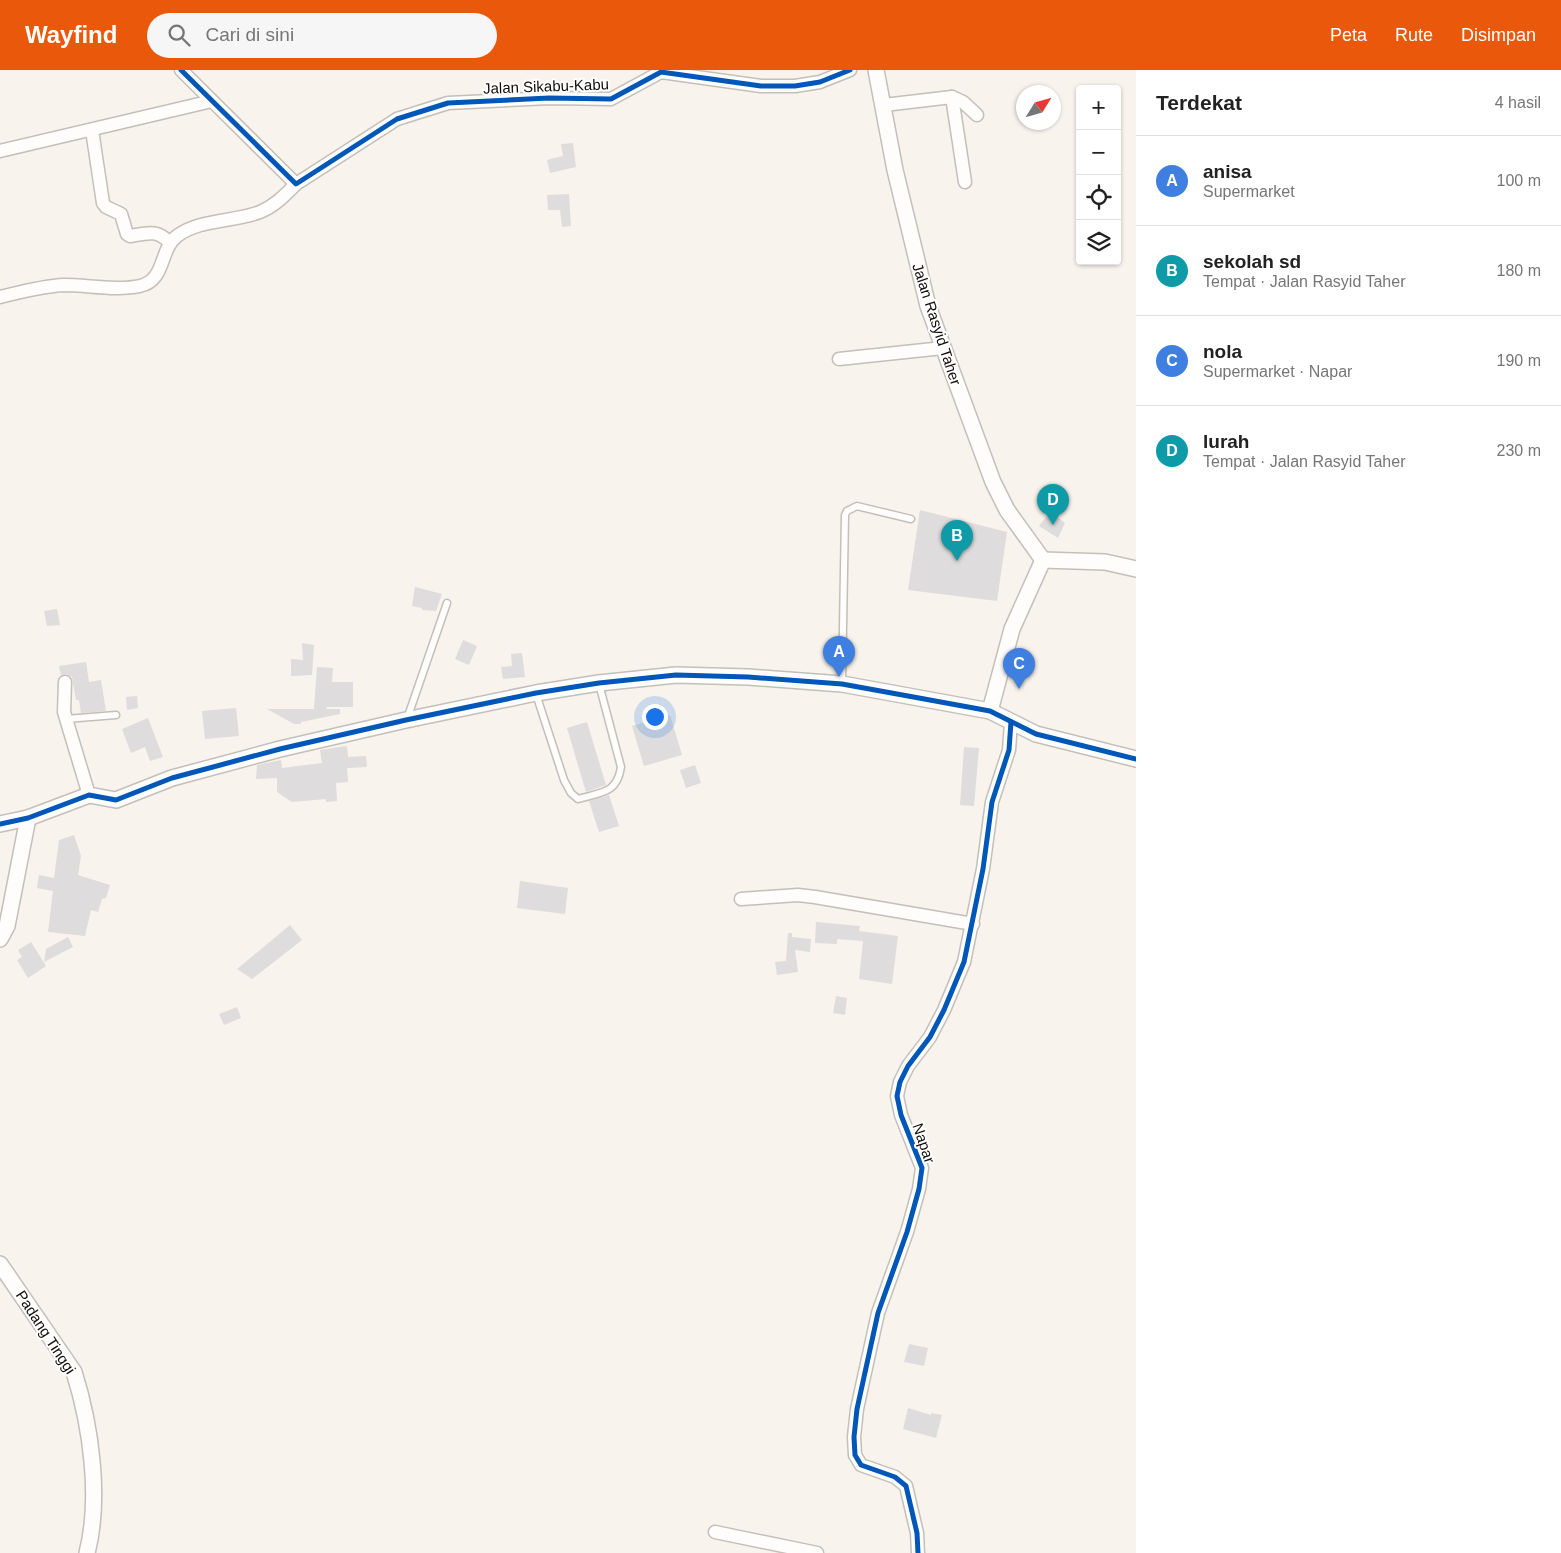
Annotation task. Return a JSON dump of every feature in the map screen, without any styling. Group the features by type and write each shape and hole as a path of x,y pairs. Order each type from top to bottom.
{"street":[{"path":"180,70 296,184"},
{"name":"Jalan Sikabu-Kabu","path":"170,243 191,228 260,212 273,205 296,184 397,119 448,103 550,98 612,99 661,72 761,86 795,86 820,82 850,70"},
{"name":"Jalan Rasyid Taher","path":"876,70 895,170 928,306 997,489 1016,525 1043,560"},
{"path":"884,105 952,97 963,102 977,115"},
{"path":"952,97 965,182"},
{"path":"0,151 212,101"},
{"path":"0,296 49,286 131,287 149,283 160,270 170,243 164,236 156,233 130,236 126,234 121,214 103,203 92,130"},
{"path":"839,359 943,348"},
{"path":"990,711 1012,629 1043,560 1105,562 1136,569"},
{"path":"0,824 28,818 89,795 116,800 155,783 172,778 280,749 406,720 599,682 676,675 748,677 842,684 990,711 1036,734 1136,759"},
{"path":"64,682 63,703 66,719 89,795"},
{"name":"Napar","path":"918,1553 917,1533 906,1486 895,1476 861,1465 855,1455 854,1437 857,1409 878,1313 907,1232 919,1189 922,1168 901,1115 898,1096 900,1082 908,1066 930,1037 944,1010 964,962 973,924 992,802 1009,750 1011,722"},
{"path":"0,939 6,926 28,818"},
{"path":"741,899 798,895 973,924"},
{"name":"Padang Tinggi","path":"0,1264 74,1372 80,1390 92,1467 92,1534 87,1553"},
{"path":"715,1532 817,1553"}],"lane":[{"path":"842,684 845,515 847,511 857,506 911,519"},
{"path":"406,720 447,603"},
{"path":"536,693 564,780 571,793 578,799 611,790 619,780 621,768 599,682"},
{"path":"66,719 116,714"}],"building":[{"path":"573,143 576,167 550,173 547,160 563,156 561,144"},
{"path":"569,194 571,226 562,227 560,210 548,210 547,195"},
{"path":"920,510 1007,532 997,601 908,590"},
{"path":"1050,512 1065,523 1058,538 1039,526"},
{"path":"415,587 442,594 436,611 422,610 422,608 412,606"},
{"path":"57,609 60,625 47,626 44,611"},
{"path":"463,640 477,646 469,665 455,659"},
{"path":"302,643 314,645 312,675 291,676 291,659 303,660"},
{"path":"522,653 525,677 503,679 501,667 512,666 511,654"},
{"path":"86,662 89,682 101,680 106,711 81,713 79,700 76,700 72,677 66,674 61,675 59,666"},
{"path":"317,667 333,668 332,682 353,682 353,707 326,707 327,709 340,709 340,714 301,722 301,724 294,724 267,709 314,709"},
{"path":"137,696 138,708 127,710 126,697"},
{"path":"236,708 239,736 205,739 202,711"},
{"path":"670,715 682,755 644,766 632,726"},
{"path":"148,718 163,757 150,761 145,747 131,753 122,729"},
{"path":"587,722 606,785 586,792 567,728"},
{"path":"347,746 348,757 366,756 367,767 347,768 348,782 336,783 337,801 326,802 326,799 292,802 277,792 277,778 256,779 257,765 281,760 282,768 322,763 320,750"},
{"path":"964,747 979,748 974,806 960,805"},
{"path":"695,765 701,783 686,788 680,770"},
{"path":"609,795 619,826 599,832 589,801"},
{"path":"74,835 81,856 78,875 110,885 106,898 102,899 98,912 91,910 85,936 48,932 53,891 37,888 39,875 54,878 59,840"},
{"path":"520,881 568,888 565,914 517,908"},
{"path":"816,922 860,926 859,931 898,936 892,984 859,979 863,941 837,939 837,944 815,943"},
{"path":"290,925 302,940 252,979 237,969"},
{"path":"788,933 792,933 792,937 811,939 810,952 795,950 798,972 777,975 775,962 786,961"},
{"path":"68,937 73,947 44,962 46,949"},
{"path":"31,942 46,966 28,978 17,960 22,957 18,950"},
{"path":"836,996 847,998 845,1015 833,1013"},
{"path":"237,1007 241,1018 224,1025 219,1014"},
{"path":"909,1344 928,1348 924,1366 904,1362"},
{"path":"908,1408 931,1415 931,1413 942,1415 936,1438 903,1429"}],"cycle path":[{"path":"181,70 296,184 397,119 448,103 549,98 611,99 661,72 761,86 795,86 820,82 850,70"},
{"path":"0,824 28,818 89,795 116,800 172,778 280,749 406,720 536,693 599,683 676,675 748,677 842,684 908,696 990,711 1036,734 1136,759"},
{"path":"918,1553 917,1533 906,1486 895,1477 861,1465 855,1455 854,1437 857,1409 878,1313 907,1232 919,1189 922,1168 901,1115 897,1096 900,1082 908,1066 930,1037 944,1010 964,962 983,869 992,802 1009,750 1011,722"}],"place":[{"name":"lurah","path":"1053,525"},
{"name":"sekolah sd","path":"957,561"},
{"name":"anisa","path":"839,677"},
{"name":"nola","path":"1019,689"}]}
